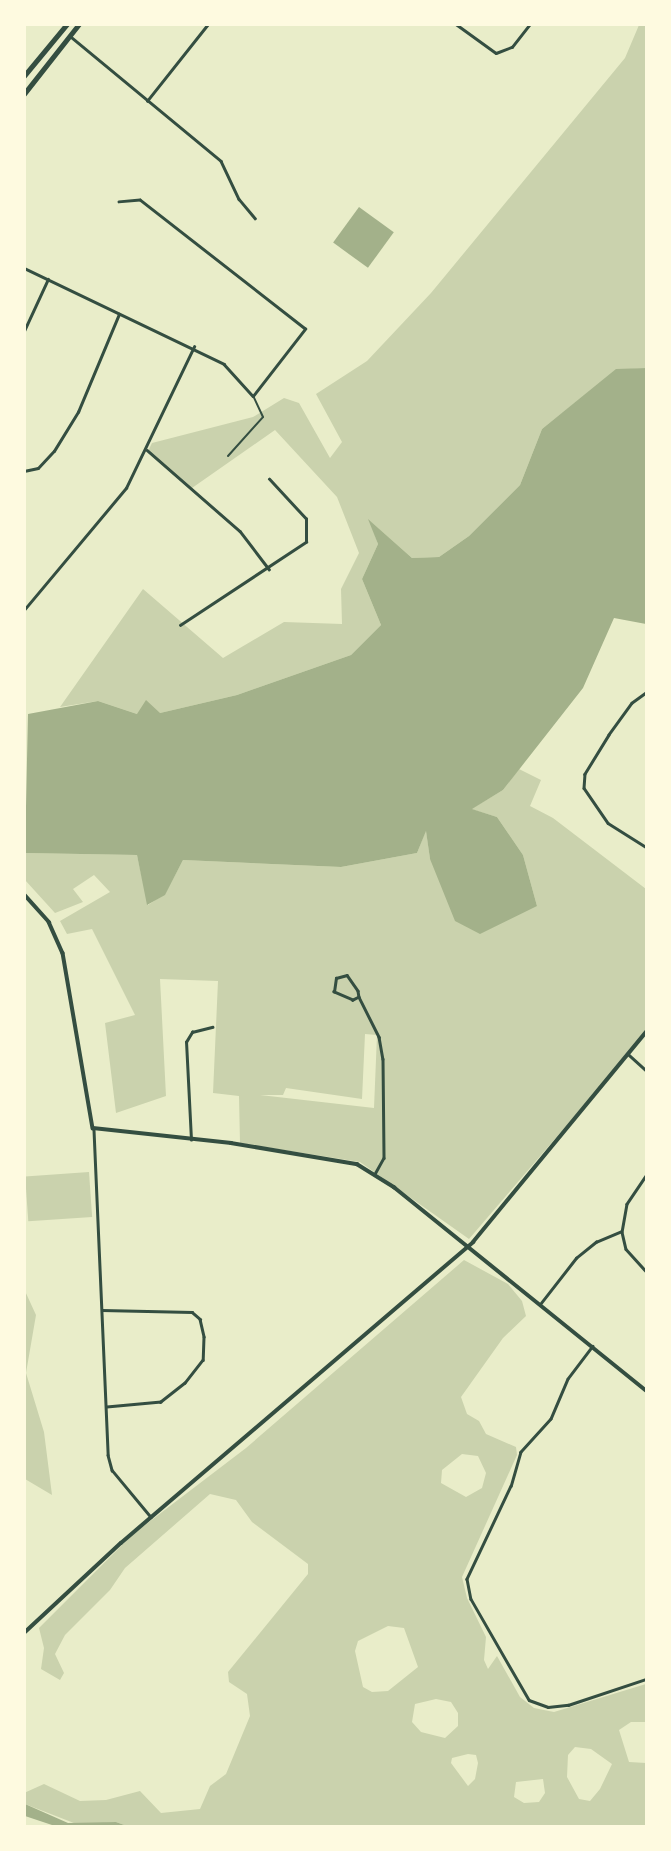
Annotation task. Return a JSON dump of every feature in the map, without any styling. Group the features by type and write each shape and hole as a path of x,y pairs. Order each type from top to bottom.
{"highway":[{"path":"24,76 67,24"},
{"path":"24,94 79,24"},
{"path":"63,30 70,36"}],"street":[{"path":"147,101 208,24"},
{"path":"456,24 496,53 512,47 530,24"},
{"path":"70,36 221,161 239,199 255,218"},
{"path":"24,268 194,347 224,364 253,396 306,329 140,200 118,202"},
{"path":"24,331 48,279"},
{"path":"24,471 38,467 54,451 78,412 119,314"},
{"path":"24,610 126,488 147,450 194,347"},
{"path":"147,450 216,507 269,569"},
{"path":"180,625 269,569 306,542 306,519 269,479"},
{"path":"646,693 632,703 609,735 585,774 584,788 608,823 646,847"},
{"path":"24,894 49,922 63,953 93,1128 112,1470 151,1517"},
{"path":"359,997 341,999 334,992 336,978 347,975 359,997 379,1037 383,1059 384,1158 374,1174"},
{"path":"191,1140 186,1042 192,1032 212,1027"},
{"path":"24,1633 151,1517 468,1247 646,1032"},
{"path":"628,1055 646,1070"},
{"path":"93,1128 332,1158 374,1174 541,1303 646,1390"},
{"path":"646,1176 626,1204 622,1231 632,1260 646,1271"},
{"path":"541,1303 576,1258 596,1242 622,1231"},
{"path":"102,1310 192,1312 200,1318 204,1337 203,1360 185,1383 161,1402 107,1407"},
{"path":"593,1346 568,1379 551,1419 522,1452 511,1486 467,1579 471,1599 528,1700 548,1707 568,1705 646,1679"}],"lane":[{"path":"228,456 263,417 253,396"}],"shaded area":[{"path":"639,25 646,25 646,368 616,370 542,429 520,485 469,536 439,557 412,558 370,521 378,544 362,579 381,625 351,655 237,695 160,713 137,714 98,701 60,707 143,589 223,658 284,622 342,624 341,589 359,553 337,497 275,430 192,488 148,451 152,443 253,417 284,398 299,403 330,458 342,442 316,394 367,361 431,293 625,58"},
{"path":"359,207 394,232 368,268 333,243"},
{"path":"646,368 646,624 614,618 583,688 503,790 472,809 497,817 523,855 537,906 480,934 455,921 430,859 426,831 417,853 341,867 183,860 165,895 147,905 137,855 25,853 28,714 98,701 137,714 146,700 160,713 237,695 351,655 381,625 362,579 378,544 368,519 412,558 439,557 469,536 520,485 542,429 616,369"},
{"path":"519,769 541,780 530,806 553,818 646,889 646,1033 469,1239 360,1162 240,1143 239,1096 213,1093 218,981 160,979 166,1096 116,1113 105,1023 135,1015 92,929 67,934 60,921 110,892 94,875 73,889 83,902 55,913 25,880 25,853 137,855 148,905 165,894 183,860 341,867 417,853 426,830 430,859 537,906 523,855 497,817 471,809 503,790","holes":["365,1034 377,1035 374,1108 260,1095 283,1095 286,1088 362,1099"]},
{"path":"89,1172 92,1217 28,1221 25,1176"},
{"path":"464,1260 508,1284 522,1301 526,1316 503,1338 461,1397 467,1414 479,1421 486,1434 516,1447 517,1455 462,1577 467,1598 486,1637 484,1660 488,1669 497,1656 520,1697 534,1708 554,1712 646,1684 646,1722 631,1722 619,1730 629,1762 646,1763 646,1826 127,1826 116,1822 79,1825 25,1804 24,1793 44,1784 80,1801 106,1800 140,1791 161,1813 200,1809 210,1786 226,1774 250,1716 247,1694 229,1682 228,1672 308,1574 308,1564 252,1522 236,1500 210,1494 125,1568 110,1590 65,1635 55,1654 64,1673 60,1680 41,1669 44,1648 39,1628 132,1535 246,1448","holes":["462,1454 478,1456 486,1473 482,1488 466,1497 441,1483 442,1470","388,1626 404,1628 418,1667 388,1691 372,1692 363,1687 355,1651 358,1641","436,1699 451,1702 458,1713 458,1726 445,1738 421,1732 412,1722 415,1704","575,1747 591,1749 612,1764 600,1789 590,1801 579,1799 567,1777 568,1755","476,1755 478,1763 475,1779 468,1786 451,1763 452,1758","543,1779 545,1793 539,1802 524,1803 514,1797 516,1782"]},
{"path":"25,1291 36,1315 26,1373 44,1432 52,1495 25,1479"},
{"path":"25,1804 68,1823 116,1822 127,1826 55,1826 25,1816"}]}
